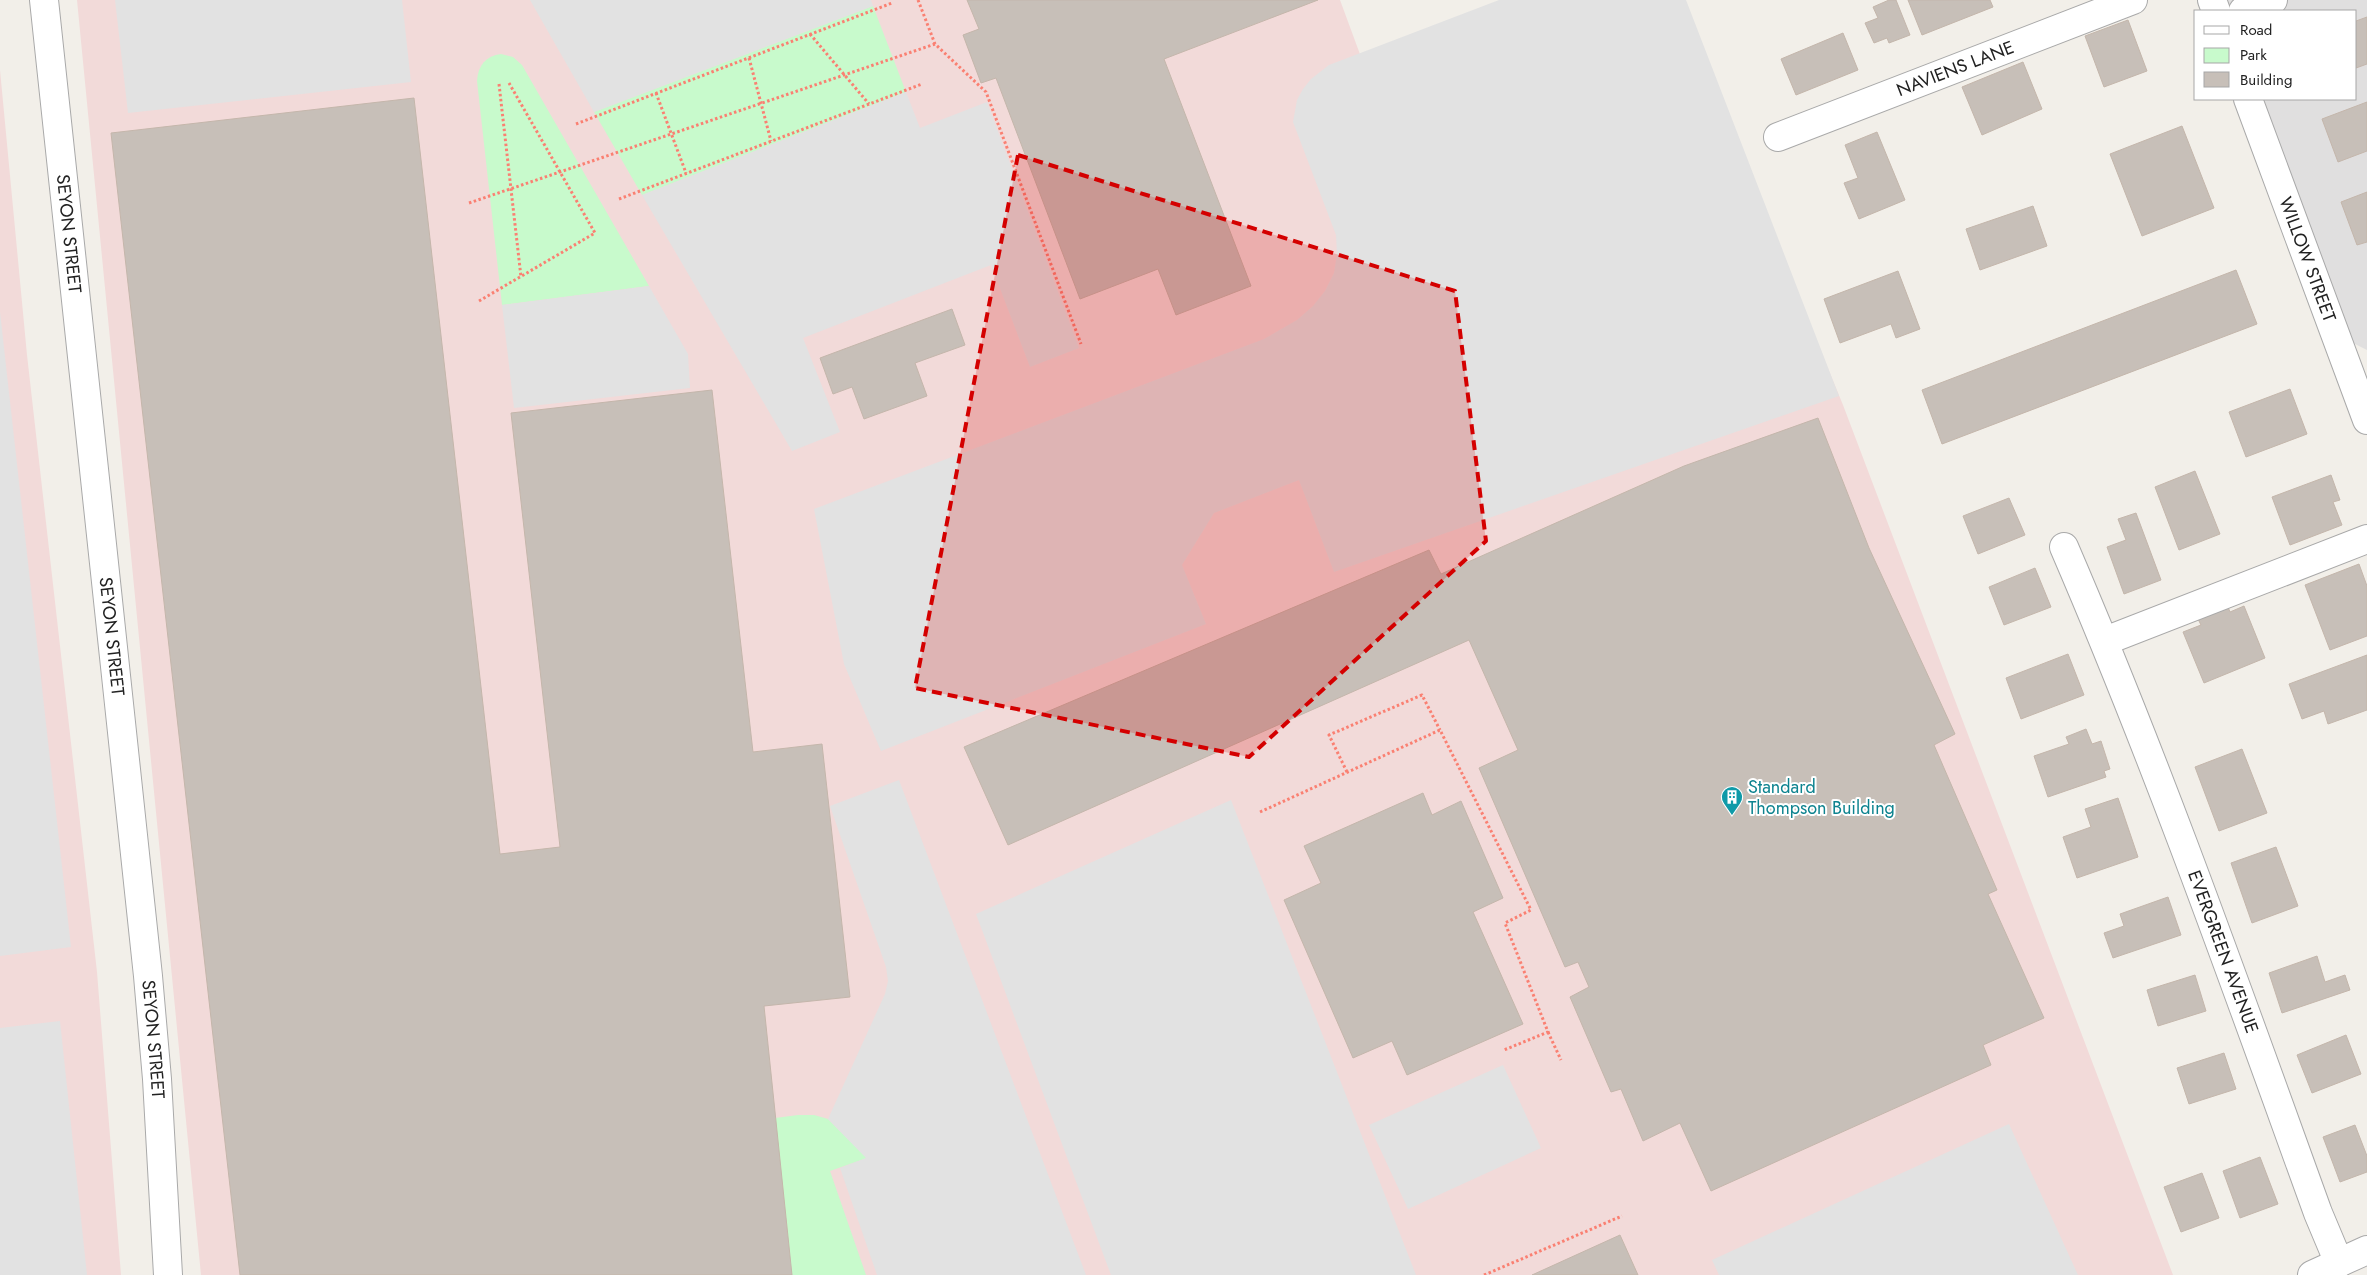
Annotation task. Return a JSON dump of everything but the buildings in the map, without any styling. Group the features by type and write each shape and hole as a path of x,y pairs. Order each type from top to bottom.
{"street":[{"name":"SEYON STREET","path":"44,0 148,976 157,1079 168,1275"},
{"name":"NAVIENS LANE","path":"1778,137 2133,0"},
{"path":"2246,10 2274,0"},
{"name":"WILLOW STREET","path":"2248,100 2362,393 2367,420"},
{"path":"2104,641 2367,539"},
{"name":"EVERGREEN AVENUE","path":"2064,547 2174,815 2318,1213 2340,1263"},
{"path":"2312,1275 2367,1250"}],"path":[{"path":"918,0 935,44 986,92 1081,344"},
{"path":"576,124 892,3"},
{"path":"810,34 869,104"},
{"path":"469,203 935,44"},
{"path":"750,58 771,142"},
{"path":"479,301 595,233 509,83"},
{"path":"499,84 509,189 521,277"},
{"path":"619,198 922,84"},
{"path":"656,94 686,173"},
{"path":"1347,772 1330,735 1422,695 1532,910 1505,923 1561,1060"},
{"path":"1260,812 1440,730"},
{"path":"1504,1050 1548,1032"},
{"path":"1484,1275 1622,1216"}],"highlighted area":[{"path":"1018,155 1455,291 1486,541 1249,757 915,688"}],"shaded area":[{"path":"77,0 1340,0 1361,57 1677,0 1843,405 2173,1275 201,1275"},
{"path":"115,0 402,0 411,82 128,113"},
{"path":"530,0 871,0 873,6 594,112"},
{"path":"1499,0 1686,0 1839,396 1334,572 1299,480 1214,513 1182,565 1206,624 881,751 844,664 814,509 1264,339 1297,320 1313,306 1325,291 1334,273 1337,254 1336,235 1293,122 1297,100 1303,89 1311,79 1329,65"},
{"path":"2226,0 2367,0 2367,350 2353,343 2262,100 2357,100 2357,10 2230,10"},
{"path":"0,70 27,355 97,972 121,1275 0,1275"},
{"path":"906,92 920,128 987,102 1079,348 1030,367 991,265 803,338 840,432 792,451 642,195"},
{"path":"649,286 688,354 690,388 514,408 502,305"},
{"path":"0,312 71,947 0,956"},
{"path":"899,780 1086,1275 877,1275 840,1168 866,1158 828,1119 885,994 888,981 886,967 830,806"},
{"path":"1231,800 1416,1275 1111,1275 976,914"},
{"path":"60,1021 87,1275 0,1275 0,1028"},
{"path":"1503,1065 1541,1148 1408,1209 1369,1125"},
{"path":"2009,1124 2078,1275 1719,1275 1712,1260"}],"green space":[{"path":"873,6 906,92 642,195 594,112"},
{"path":"501,54 513,57 522,65 649,286 502,305 477,81 479,70 484,62 491,57"},
{"path":"814,1115 828,1119 867,1158 830,1171 866,1275 792,1275 775,1118"}],"place":[{"name":"Standard Thompson Building","path":"1732,816"}]}
